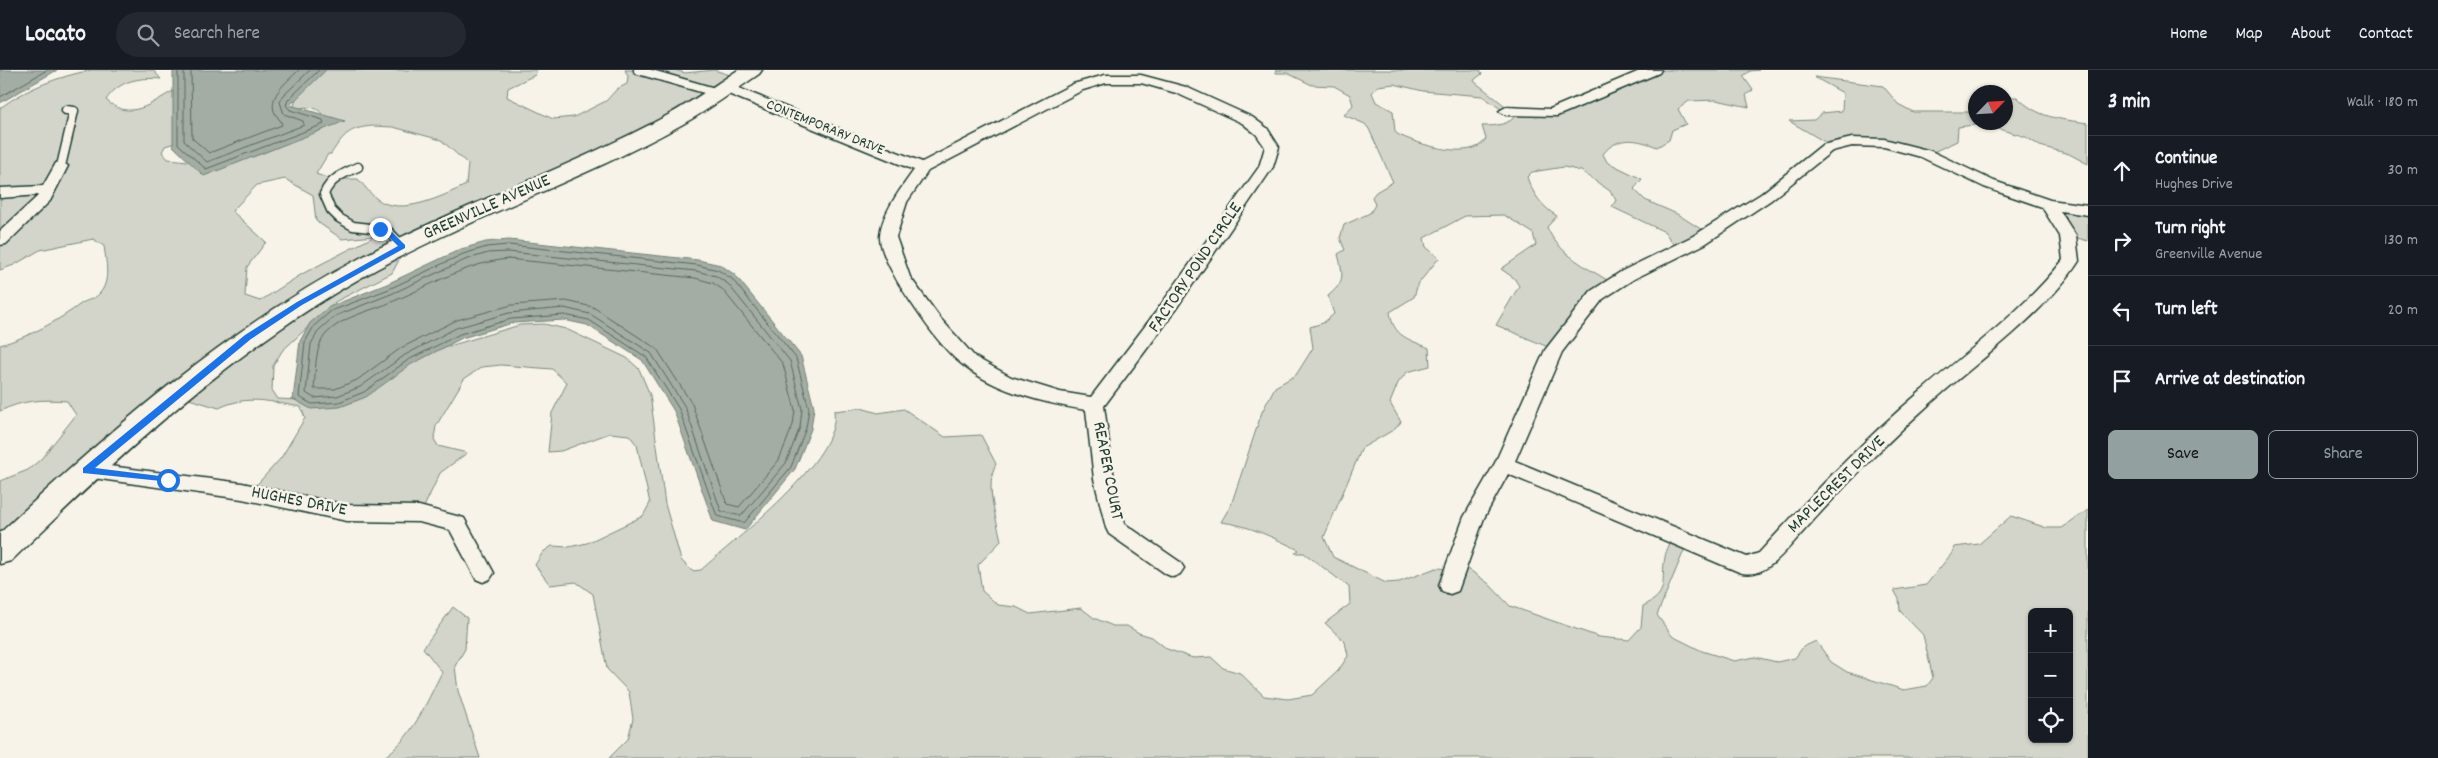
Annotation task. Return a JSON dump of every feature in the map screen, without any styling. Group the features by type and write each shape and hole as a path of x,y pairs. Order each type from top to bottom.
{"main road":[{"name":"GREENVILLE AVENUE","path":"0,552 86,470 248,337 299,303 403,246 600,157 677,119 752,70"}],"street":[{"path":"1506,111 1552,113 1654,70"},
{"name":"FACTORY POND CIRCLE","path":"1105,79 1141,79 1181,90 1247,120 1262,131 1272,147 1266,167 1139,351 1094,406 1060,399 1005,382 969,361 934,322 902,278 888,237 898,202 923,168 1078,87 1105,79"},
{"name":"CONTEMPORARY DRIVE","path":"722,90 923,168"},
{"path":"1450,585 1474,518 1504,464 1554,350 1597,295 1628,275 1699,240 1766,197 1827,148 1852,142 1884,143 1926,154 1989,184 2048,204 2088,210"},
{"path":"0,240 45,198 61,166"},
{"path":"0,192 50,190"},
{"name":"MAPLECREST DRIVE","path":"1504,464 1593,504 1746,566 1766,559 1834,484 1926,397 1982,350 2055,282 2071,260 2068,236 2048,204"},
{"name":"REAPER COURT","path":"1094,406 1104,479 1116,528 1173,568"},
{"name":"HUGHES DRIVE","path":"86,470 242,491 347,513 420,514 456,524 483,573"}],"lane":[{"path":"638,70 722,90"},
{"path":"61,166 74,111 66,110"},
{"path":"358,167 338,177 326,189 324,194 331,210 339,218 353,226 387,230 403,246"}],"shaded area":[{"path":"91,70 153,70 161,79 130,81 117,88 106,100 124,110 132,110 148,105 173,91 192,107 182,141 165,146 162,152 168,159 219,163 261,154 301,134 325,118 315,108 293,109 298,92 310,70 537,70 535,75 508,88 507,97 553,119 574,117 606,101 617,89 627,84 628,76 625,70 675,70 685,73 714,70 740,78 729,88 416,244 400,258 392,273 335,302 282,351 273,366 272,390 278,399 337,402 409,358 520,325 544,324 566,329 627,358 639,369 650,395 665,504 681,560 692,571 701,570 737,539 783,497 804,474 821,452 832,430 834,411 861,408 878,413 904,409 945,437 981,435 996,464 991,482 991,492 1001,541 978,565 982,591 998,605 1016,607 1030,614 1081,608 1094,618 1113,626 1127,626 1139,633 1152,637 1167,649 1193,658 1211,657 1223,668 1240,673 1264,696 1288,699 1312,695 1338,671 1348,656 1345,642 1325,623 1350,604 1349,587 1304,553 1295,553 1299,550 1251,529 1221,522 1231,505 1262,412 1275,387 1296,375 1313,348 1310,327 1323,323 1334,314 1328,296 1338,286 1342,277 1338,254 1345,250 1340,238 1344,225 1370,213 1375,205 1372,197 1376,192 1393,182 1369,129 1365,124 1344,115 1353,105 1350,95 1334,86 1312,85 1287,73 1276,73 1276,70 1480,70 1482,74 1474,80 1475,82 1509,109 1501,109 1482,96 1423,91 1394,84 1378,86 1372,93 1376,102 1393,111 1397,134 1430,146 1457,150 1479,146 1486,139 1482,126 1507,122 1518,113 1553,112 1654,70 1759,70 1750,71 1743,76 1753,90 1746,95 1749,107 1716,100 1689,101 1678,109 1686,124 1672,130 1669,140 1657,147 1642,142 1621,141 1603,154 1607,162 1642,179 1634,189 1645,200 1677,214 1707,233 1677,250 1665,232 1612,207 1616,200 1610,191 1581,171 1564,167 1532,172 1527,177 1539,200 1557,216 1547,227 1558,245 1575,260 1612,283 1548,347 1496,325 1519,286 1514,278 1501,269 1536,245 1533,233 1504,215 1465,216 1424,238 1426,247 1439,258 1418,284 1414,297 1390,312 1398,332 1429,348 1430,366 1407,372 1398,383 1390,403 1401,422 1395,429 1362,448 1324,537 1333,557 1386,583 1399,582 1436,568 1453,569 1464,566 1488,583 1510,606 1599,637 1629,640 1641,627 1643,606 1658,596 1661,591 1667,549 1674,535 1688,541 1657,615 1672,636 1702,651 1734,661 1755,657 1777,662 1795,658 1803,647 1816,641 1831,662 1847,672 1904,690 1927,686 1933,678 1923,635 1900,611 1899,599 1894,590 1926,585 1952,553 1954,547 1979,544 2011,516 2047,528 2061,528 2088,510 2088,758 609,758 628,739 633,719 629,692 607,669 593,594 576,582 550,585 535,565 543,552 552,546 569,547 587,543 643,516 650,503 637,445 629,435 610,433 561,451 548,452 552,413 567,383 552,369 501,365 482,367 464,379 436,426 434,439 438,446 467,453 440,473 424,507 350,512 252,490 281,458 305,418 301,407 269,401 250,400 240,401 219,408 179,396 0,554 0,481 28,470 41,459 76,415 67,401 58,400 25,402 0,411 0,345 22,338 43,328 82,303 95,297 103,289 107,271 104,246 93,239 40,250 14,265 0,270 0,108 32,89 55,80","holes":["373,126 393,127 441,140 468,164 466,185 422,203 398,206 387,204 377,199 358,179 330,179 316,174 328,154 331,154 348,133 358,128","285,179 313,195 316,221 342,239 375,236 302,274 260,301 245,296 247,267 266,242 232,211 257,185"]},
{"path":"1814,77 1883,86 1898,104 1913,112 1968,112 1968,126 1958,127 1957,141 1929,154 1887,142 1830,145 1789,121 1814,120 1822,113 1842,111 1843,93"},
{"path":"2013,97 2017,97 2041,113 2058,119 2088,123 2088,164 2069,154 2040,146 2026,137 2002,130 2013,130"},
{"path":"2055,205 2088,209 2088,241 2070,236"},
{"path":"453,607 467,618 465,649 455,666 458,691 480,758 382,758 393,750 410,731 442,672 423,648"}],"water":[{"path":"0,70 57,70 0,103"},
{"path":"173,70 326,70 290,105 345,121 204,176 173,146"},
{"path":"509,240 698,260 721,265 735,275 801,356 814,408 811,429 795,469 745,530 713,521 674,411 642,360 587,325 564,320 513,323 462,338 410,365 366,397 340,407 311,409 293,399 300,341 310,323 329,307 387,284 461,249 486,242"}],"route":[{"path":"168,480 86,470 248,337 299,303 403,246 387,230 380,229"}]}
